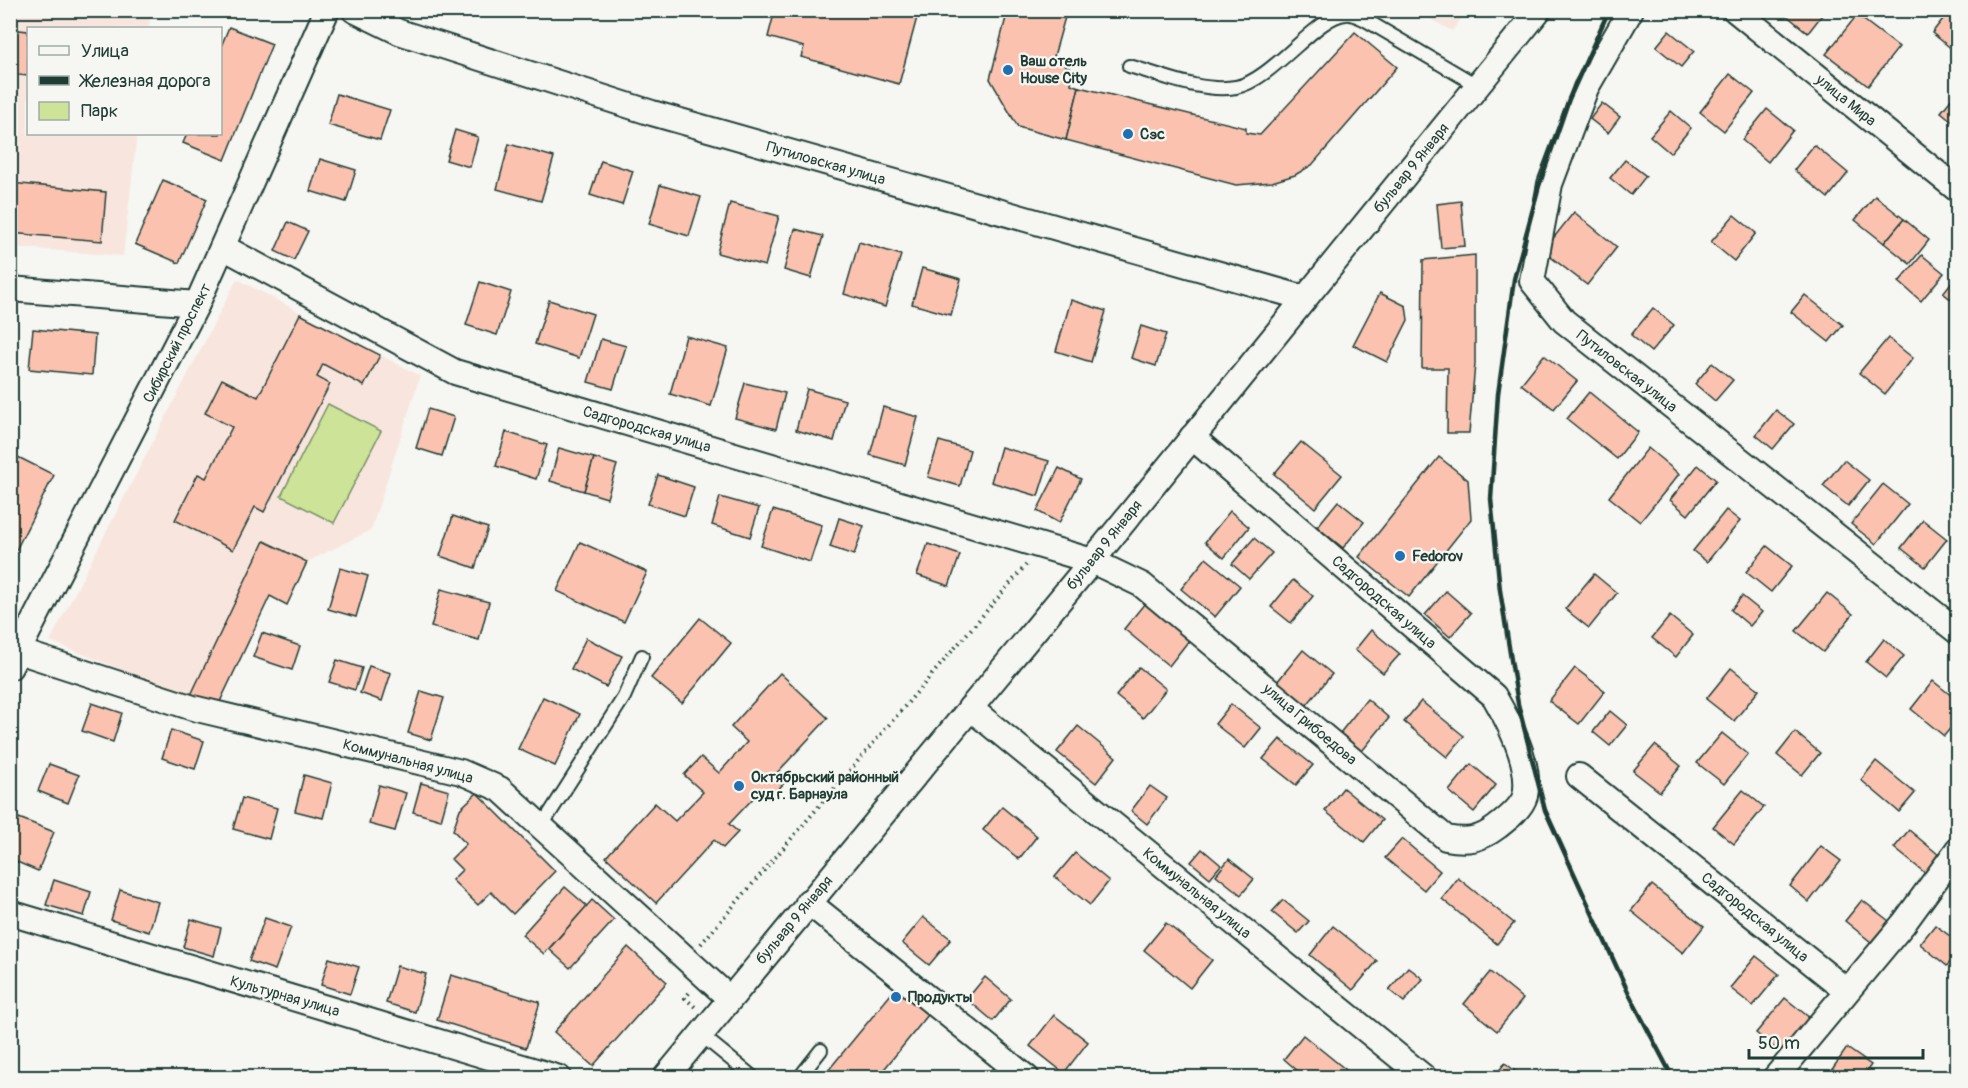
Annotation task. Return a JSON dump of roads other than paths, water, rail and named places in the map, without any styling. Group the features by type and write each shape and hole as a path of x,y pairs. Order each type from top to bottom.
{"street":[{"name":"Сибирский проспект","path":"14,659 197,304 327,10"},
{"name":"Путиловская улица","path":"354,10 399,32 652,113 1305,298"},
{"name":"бульвар 9 Января","path":"666,1077 808,902 1092,561 1539,10"},
{"name":"Путиловская улица","path":"1631,10 1586,88 1550,184 1533,281 1564,321 1958,632"},
{"name":"улица Мира","path":"1735,10 1958,190"},
{"name":"Садгородская улица","path":"223,247 454,372 1092,561"},
{"path":"10,289 197,304"},
{"name":"Садгородская улица","path":"1192,437 1494,696 1510,725 1519,748 1525,779 1524,798"},
{"name":"улица Грибоедова","path":"1092,561 1142,585 1446,838 1466,842 1487,834 1511,816 1524,798"},
{"name":"Коммунальная улица","path":"14,659 193,708 461,772 500,789 729,998"},
{"name":"Коммунальная улица","path":"970,708 1425,1077"},
{"name":"Садгородская улица","path":"1579,776 1846,990"},
{"path":"1775,1077 1846,990 1905,923 1958,849"},
{"path":"808,902 1027,1077"},
{"name":"Культурная улица","path":"10,913 559,1077"}],"lane":[{"path":"1128,66 1213,89 1238,86 1260,77 1326,22 1346,14 1364,19 1478,86"},
{"path":"541,827 624,697 642,656"},
{"path":"706,1027 754,1077"},
{"path":"799,1077 821,1050"}],"railway":[{"path":"1609,10 1569,99 1539,186 1514,279 1498,394 1491,499 1500,590 1518,704 1545,810 1629,994 1673,1078"}],"place":[{"name":"Ваш отель House City","path":"1008,70"},
{"name":"Сэс","path":"1128,134"},
{"name":"Fedorov","path":"1400,556"},
{"name":"Октябрьский районный суд г. Барнаула","path":"739,786"},
{"name":"Продукты","path":"896,997"}]}
